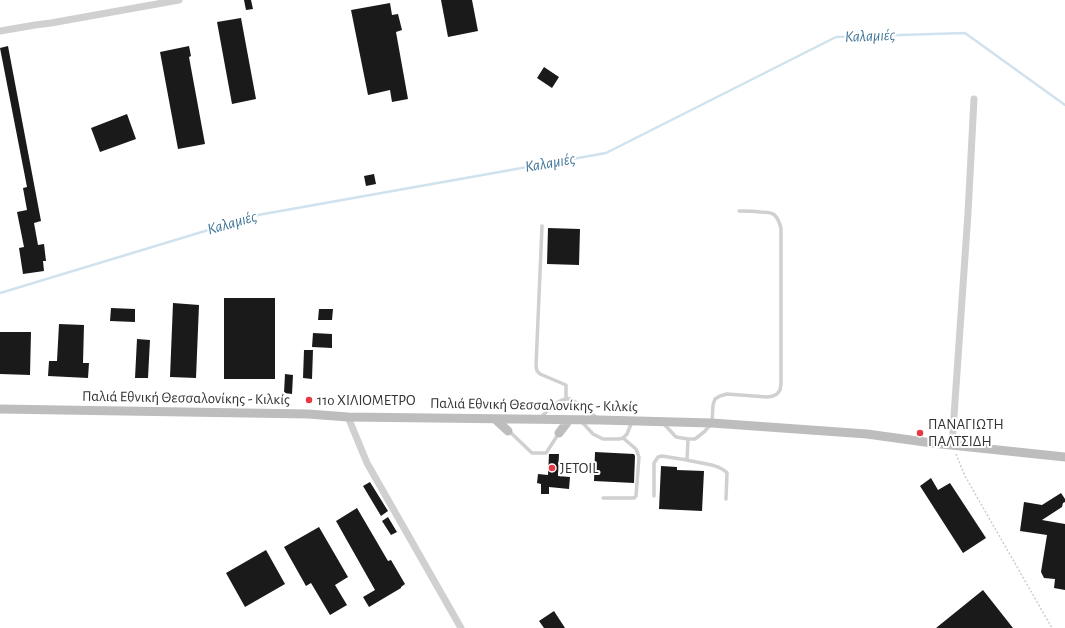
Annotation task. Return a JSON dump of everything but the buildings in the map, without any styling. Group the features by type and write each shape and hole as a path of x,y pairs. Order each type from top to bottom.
{"main road":[{"name":"Παλιά Εθνική Θεσσαλονίκης - Κιλκίς","path":"0,409 712,423 867,434 1065,457"},
{"path":"496,419 508,430"},
{"path":"560,433 569,420"}],"street":[{"path":"0,32 179,0"},
{"path":"952,445 968,213 974,99"},
{"path":"348,417 367,463 461,628"}],"lane":[{"path":"662,422 676,436 695,439 700,436 712,423 713,405 715,399 720,396 727,394 767,397 777,394 780,390 782,384 781,228 779,220 770,212 739,211"},
{"path":"542,226 536,366 540,374 566,385 566,398"},
{"path":"538,420 562,399 566,398 571,399 600,420"},
{"path":"580,420 593,434 598,438 603,439 623,438 627,434 632,421"},
{"path":"508,430 532,453 546,453 560,433"},
{"path":"603,498 634,498 636,496 640,457 636,449 623,438"},
{"path":"687,460 688,439"},
{"path":"654,496 654,463 658,457 662,456 719,467 726,471 726,499"}],"path":[{"path":"952,445 965,476 1052,628"}],"waterway":[{"name":"Καλαμιές","path":"0,293 258,215 606,153 836,37 965,33 1065,105"}],"place":[{"name":"11ο ΧΙΛΙΟΜΕΤΡΟ","path":"309,400"},
{"name":"ΠΑΝΑΓΙΩΤΗ ΠΑΛΤΣΙΔΗ","path":"920,433"},
{"name":"JETOIL","path":"552,468"}]}
